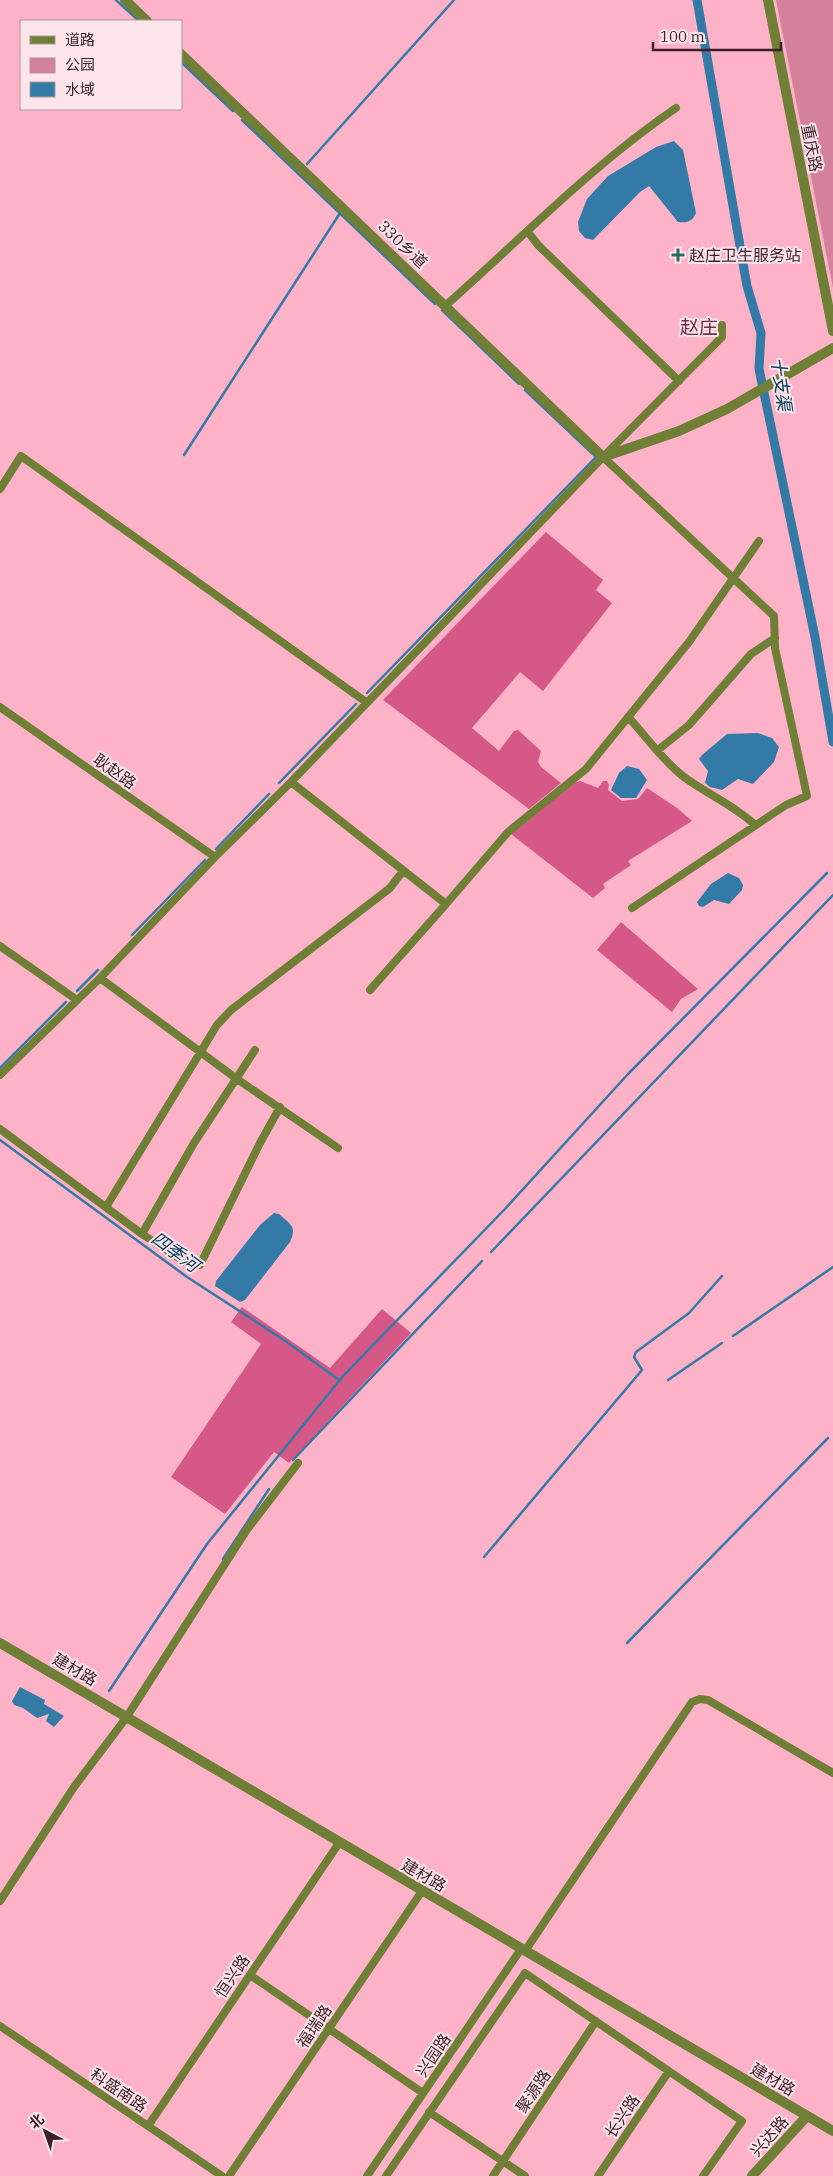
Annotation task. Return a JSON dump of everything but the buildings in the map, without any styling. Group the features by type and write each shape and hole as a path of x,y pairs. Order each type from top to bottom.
{"street":[{"path":"125,0 146,20"},
{"name":"重庆路","path":"768,0 833,331"},
{"name":"330乡道","path":"182,55 603,457"},
{"path":"445,306 590,174 638,134 676,108"},
{"path":"528,232 538,244 679,381"},
{"path":"0,1075 100,978 603,457 722,337 722,324"},
{"path":"603,457 679,432 727,409 833,348"},
{"path":"0,489 21,456 366,702"},
{"path":"603,457 774,616 775,638 807,796 786,805 632,908"},
{"path":"370,990 508,832 586,770 689,642 759,541"},
{"path":"658,750 689,725 751,654 775,638"},
{"name":"耿赵路","path":"0,706 215,857"},
{"path":"628,717 683,776 746,816 755,825"},
{"path":"291,782 446,904"},
{"path":"106,1207 218,1025 242,999 390,888 403,871"},
{"path":"0,946 77,1000"},
{"path":"100,978 237,1079 338,1148"},
{"path":"142,1234 194,1143 255,1050"},
{"path":"0,1129 142,1234 188,1264 200,1265 260,1143 280,1107"},
{"path":"0,1901 74,1787 126,1718 246,1531 298,1463"},
{"name":"建材路","path":"0,1643 833,2131"},
{"name":"兴园路","path":"367,2176 692,1702 700,1699 708,1700 833,1774"},
{"name":"恒兴路","path":"148,2126 339,1842"},
{"name":"福瑞路","path":"229,2176 422,1891"},
{"path":"386,2176 525,1973 742,2121 703,2176"},
{"path":"250,1975 423,2093"},
{"name":"聚源路","path":"493,2176 596,2022"},
{"name":"科盛南路","path":"0,2026 222,2176"},
{"name":"长兴路","path":"598,2176 668,2071"},
{"path":"429,2112 525,2176"},
{"name":"兴达路","path":"752,2176 807,2116"}],"green space":[{"path":"776,0 833,0 833,288"}],"shaded area":[{"path":"546,532 603,580 596,590 612,603 543,691 520,672 472,728 499,751 514,731 518,730 541,751 538,762 541,767 561,783 529,809 383,700"},
{"path":"580,781 598,788 603,781 607,781 609,785 608,790 622,801 638,799 647,788 677,808 692,821 628,861 631,865 603,884 605,888 593,898 511,834 573,783"},
{"path":"621,922 698,989 681,999 672,1012 597,950"},
{"path":"242,1307 330,1368 382,1309 411,1333 289,1463 274,1452 225,1514 171,1477 261,1344 231,1322"}],"water":[{"path":"674,141 683,150 696,213 693,218 687,222 678,222 649,186 640,192 593,240 585,238 579,231 578,222 587,199 608,176 656,147"},
{"path":"758,733 772,738 779,747 774,762 753,784 738,779 722,790 710,787 705,783 708,771 699,759 702,755 727,734"},
{"path":"627,766 639,769 647,780 636,798 621,798 611,790 619,773"},
{"path":"728,873 739,878 743,885 742,890 729,904 714,900 703,907 699,906 697,902 711,884"},
{"path":"274,1213 279,1214 290,1223 293,1229 292,1237 245,1300 240,1302 215,1286 216,1281 260,1225"},
{"path":"20,1687 45,1700 44,1704 64,1716 54,1727 46,1721 49,1714 37,1718 23,1708 14,1705 12,1701"}],"waterway":[{"path":"116,0 138,20"},
{"path":"307,164 454,0"},
{"name":"十支渠","path":"697,0 747,286 761,333 759,369 815,637 833,742"},
{"path":"182,63 233,111"},
{"path":"242,120 435,304"},
{"path":"184,455 340,213"},
{"path":"442,310 519,384"},
{"path":"367,693 596,457 525,390"},
{"path":"279,783 356,704"},
{"path":"216,849 269,794"},
{"path":"132,935 205,860"},
{"path":"109,1691 207,1544 343,1376 504,1210 628,1074 827,873"},
{"path":"491,1252 833,895"},
{"path":"77,991 98,970"},
{"path":"0,1068 66,1002"},
{"name":"四季河","path":"0,1140 187,1277 284,1340 339,1380"},
{"path":"293,1460 482,1261"},
{"path":"733,1336 833,1267"},
{"path":"484,1557 642,1370 634,1357 636,1352 689,1313 722,1276"},
{"path":"668,1380 722,1343"},
{"path":"627,1643 828,1438"},
{"path":"223,1559 269,1489"}],"place":[{"name":"赵庄卫生服务站","path":"678,255"}],"district":[{"name":"赵庄","path":"699,327"}]}
